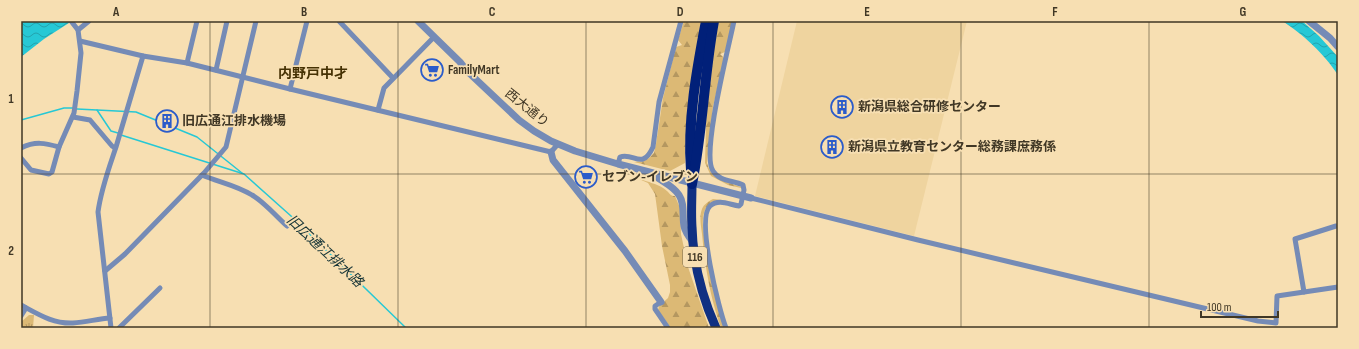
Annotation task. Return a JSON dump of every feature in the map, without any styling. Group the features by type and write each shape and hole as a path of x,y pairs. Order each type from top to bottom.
{"highway":[{"name":"116","path":"706,21 699,97 697,162 692,184 692,228 698,271 709,312 716,328"},
{"name":"116","path":"699,97 714,21"}],"street":[{"path":"21,158 31,170 48,174 52,172 59,147 74,115 81,53 78,30 72,21"},
{"path":"78,30 89,21"},
{"path":"187,63 197,21"},
{"path":"216,70 227,21"},
{"path":"105,271 125,254 203,174 226,147 256,21"},
{"path":"290,89 307,21"},
{"path":"339,21 393,78"},
{"name":"西大通り","path":"418,21 460,62 467,72 519,120 541,136 575,151 618,164 751,198"},
{"path":"618,164 620,157 623,156 642,160 650,154 653,148 659,102 681,21"},
{"path":"726,328 714,287 709,260 705,220 706,212 709,207 715,203 721,202 739,206 744,190 742,185 720,178 714,174 709,160 715,109 734,21"},
{"path":"1309,21 1330,38 1338,47"},
{"path":"378,110 384,88 434,38"},
{"path":"80,41 143,56 187,63 552,152"},
{"path":"111,328 98,212 100,196 143,56"},
{"path":"74,115 90,120 115,148"},
{"path":"21,148 30,143 47,143 59,147"},
{"path":"558,144 552,152 553,160 625,252 661,302 655,306 655,308 668,328"},
{"path":"652,173 672,187 680,196 683,209 684,226 693,242"},
{"path":"203,174 216,181 231,185 252,195 287,226"},
{"path":"751,198 1258,322 1276,323 1277,296 1338,287"},
{"path":"1304,292 1295,239 1336,226"},
{"path":"119,328 160,288"},
{"path":"21,305 35,314 57,322 73,323 110,318"},
{"path":"21,316 26,308"},
{"path":"1258,322 1259,328"}],"shaded area":[{"path":"797,21 967,21 914,236 755,196"}],"green space":[{"path":"684,21 701,21 686,137 685,163 670,171 634,162 644,161 654,153 663,98 676,47 682,45 678,40"},
{"path":"718,21 733,21 725,52 720,54 724,58 713,107 707,163 712,174 720,180 742,188 728,185 711,176 705,163 707,91"},
{"path":"639,179 657,185 675,196 680,208 681,234 688,267 709,328 671,328 658,310 659,306 668,298 670,285 662,246 655,194 648,183"},
{"path":"713,199 722,200 713,202 706,208 703,219 703,231 725,328 721,328 711,293 706,270 701,224 702,209 705,204"},
{"path":"29,315 34,315 33,328 21,328 21,322"}],"water":[{"path":"21,21 72,21 44,39 21,57"},
{"path":"1282,21 1302,21 1319,36 1338,57 1338,75 1313,45"}],"waterway":[{"name":"旧広通江排水路","path":"21,120 64,108 73,108"},
{"name":"旧広通江排水路","path":"77,109 97,110 111,131 118,133"},
{"name":"旧広通江排水路","path":"97,110 136,112 197,137 242,173"},
{"name":"旧広通江排水路","path":"121,135 244,174 291,216 406,328"}],"place":[{"name":"FamilyMart","path":"432,70"},
{"name":"新潟県総合研修センター","path":"842,107"},
{"name":"旧広通江排水機場","path":"167,121"},
{"name":"新潟県立教育センター総務課庶務係","path":"832,147"},
{"name":"セブン-イレブン","path":"586,177"}],"district":[{"name":"内野戸中才","path":"313,73"}]}
